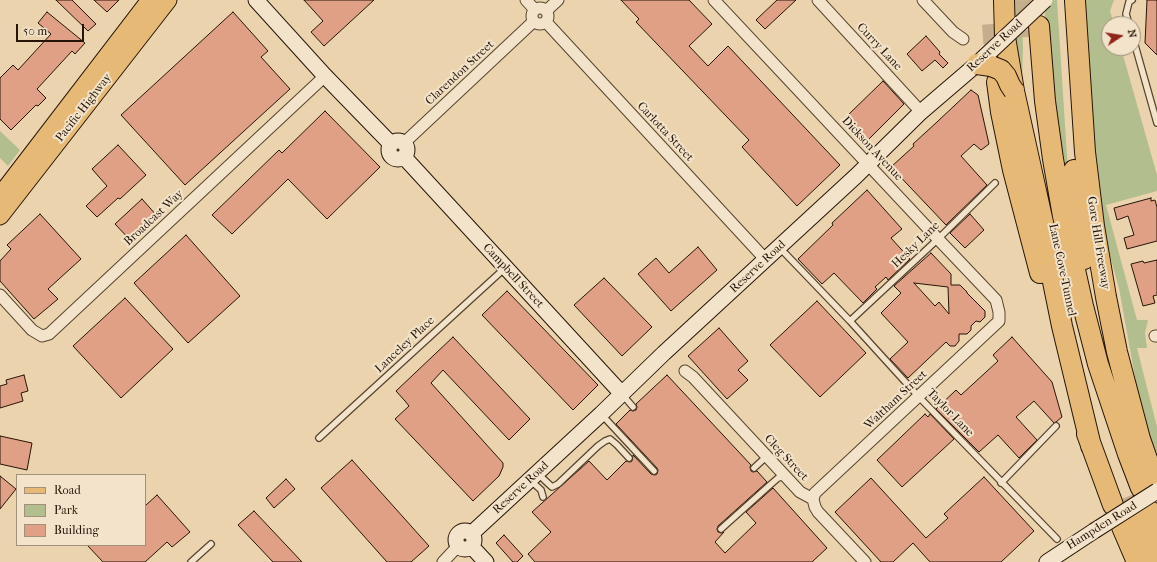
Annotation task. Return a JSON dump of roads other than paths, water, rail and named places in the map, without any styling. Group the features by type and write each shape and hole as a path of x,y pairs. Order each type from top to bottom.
{"highway":[{"path":"991,0 1021,119 1044,227 1050,267 1062,326 1091,446"},
{"path":"998,30 1004,0"},
{"path":"1068,1 1067,84 1076,195 1087,277 1128,454 1139,492"},
{"name":"Gore Hill Freeway","path":"1068,1 1093,218 1117,352 1140,439 1139,492"},
{"name":"Lane Cove Tunnel","path":"1128,454 1098,364 1083,306 1063,216 1033,31 1033,98 1052,223 1068,297 1085,366 1110,441 1139,492"},
{"path":"977,64 991,66 1001,70 1014,91"},
{"path":"997,82 1005,138 1016,185 1056,333 1091,446 1139,492"},
{"path":"1136,519 1157,530"},
{"path":"1136,519 1137,562"},
{"path":"1136,519 1155,562"}],"main road":[{"name":"Pacific Highway","path":"0,196 150,0"},
{"name":"Pacific Highway","path":"0,216 168,0"}],"street":[{"name":"Campbell Street","path":"256,0 325,76 399,148 505,267 622,394"},
{"path":"526,0 534,16"},
{"path":"534,16 537,9 542,8 546,16 558,0"},
{"name":"Dickson Avenue","path":"714,0 996,300 999,312 999,321"},
{"name":"Curry Lane","path":"818,0 921,112"},
{"path":"923,0 953,32 963,39"},
{"name":"Reserve Road","path":"443,562 467,542 533,476 766,260 921,112 977,64 998,30 1045,0"},
{"name":"Clarendon Street","path":"399,148 534,16"},
{"name":"Carlotta Street","path":"546,16 766,260"},
{"name":"Broadcast Way","path":"0,295 32,330 42,336 49,334 325,76"},
{"name":"Waltham Street","path":"813,499 815,493 999,321"},
{"name":"Cleg Street","path":"685,371 693,377 784,476 800,492 813,499 815,508 818,512 865,562"},
{"name":"Hampden Road","path":"1047,562 1094,531 1139,492"},
{"path":"467,542 486,562"}],"lane":[{"path":"1127,16 1129,2 1132,0"},
{"path":"1138,56 1157,123"},
{"name":"Hesky Lane","path":"850,321 938,239 995,183"},
{"name":"Taylor Lane","path":"779,247 850,321 919,397 1057,539"},
{"name":"Lanceley Place","path":"319,438 505,267"},
{"path":"622,394 633,408"},
{"path":"601,414 654,471"},
{"path":"1001,483 1056,426"},
{"path":"533,476 552,487 558,484 598,446 605,441 610,440 629,458"},
{"path":"754,468 767,456"},
{"path":"533,476 541,490 543,497"},
{"path":"721,529 778,478 784,476"},
{"path":"191,562 211,544"}],"tunnel":[{"path":"1026,0 1028,37"},
{"path":"992,24 995,66"},
{"path":"1129,496 1138,519"}]}
